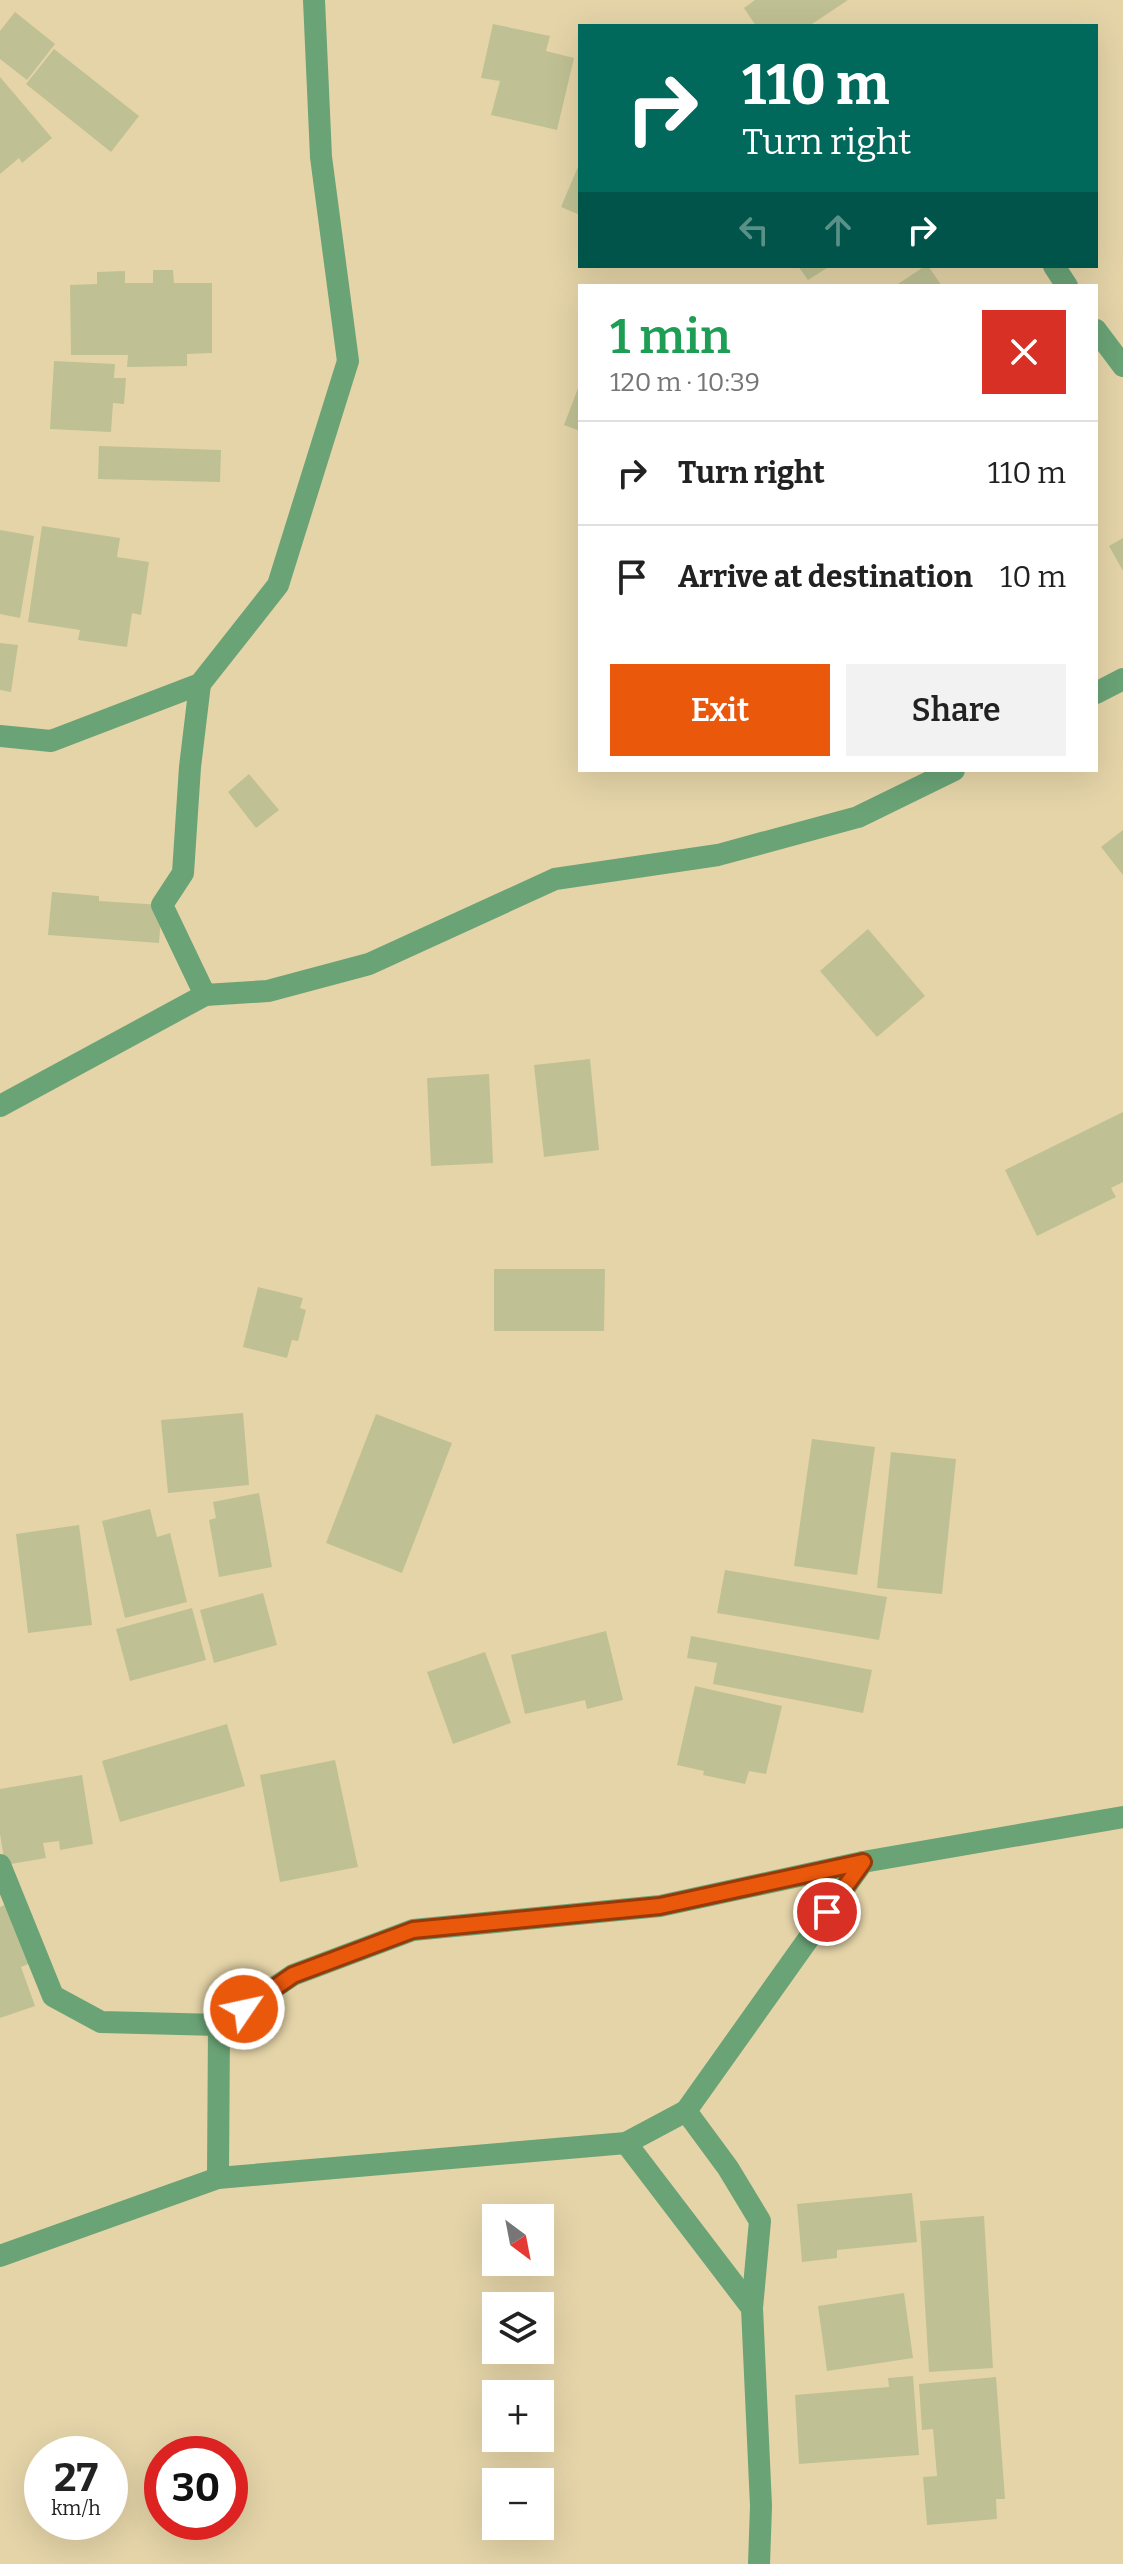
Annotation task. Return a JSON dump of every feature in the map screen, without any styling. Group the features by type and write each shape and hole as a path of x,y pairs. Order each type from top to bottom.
{"street":[{"path":"0,736 51,741 200,684 278,585 348,361 321,157 314,0"},
{"path":"1098,333 1123,366"},
{"path":"1098,692 1123,679"},
{"path":"200,684 190,767 183,873 162,905 205,995"},
{"path":"0,1106 205,995 268,991 369,964 555,879 718,855 858,817 950,772"},
{"path":"0,1865 53,1996 101,2022 219,2025 293,1975 413,1930 660,1906 863,1862 1123,1817"},
{"path":"0,2256 218,2178 626,2143 686,2111 863,1862"},
{"path":"218,2178 219,2025"},
{"path":"686,2111 728,2168 760,2221 752,2308 761,2506 759,2564"},
{"path":"626,2143 752,2308"}],"building":[{"path":"755,0 848,0 812,24 755,24 744,8"},
{"path":"15,12 55,44 27,80 0,59 0,31"},
{"path":"493,24 550,36 546,51 574,58 557,130 491,115 500,81 481,78"},
{"path":"54,49 139,116 111,152 26,84"},
{"path":"0,77 52,138 22,163 19,158 0,174"},
{"path":"578,167 578,214 561,207"},
{"path":"799,268 827,268 808,280"},
{"path":"922,268 929,268 941,284 898,284"},
{"path":"153,270 173,270 174,283 212,283 212,353 187,354 187,366 127,367 128,355 71,355 70,285 97,284 97,272 125,271 125,283 153,283"},
{"path":"54,361 115,364 114,378 126,378 124,404 113,403 111,432 50,429"},
{"path":"578,388 578,430 564,425"},
{"path":"99,446 221,450 220,482 98,479"},
{"path":"42,526 120,538 117,557 149,562 141,615 132,613 127,647 78,640 80,630 28,622"},
{"path":"0,530 34,536 20,618 0,614"},
{"path":"1123,538 1123,571 1109,546"},
{"path":"0,643 18,645 11,692 0,690"},
{"path":"249,774 279,810 256,828 228,792"},
{"path":"1123,830 1123,875 1101,847"},
{"path":"52,892 99,896 99,901 162,905 159,943 48,935"},
{"path":"868,929 925,996 877,1037 820,971"},
{"path":"590,1059 599,1150 544,1157 534,1065"},
{"path":"489,1074 493,1163 431,1166 427,1078"},
{"path":"1123,1112 1123,1182 1111,1188 1116,1197 1037,1236 1005,1170"},
{"path":"494,1269 605,1269 604,1331 494,1331"},
{"path":"258,1287 303,1298 300,1308 306,1310 298,1341 292,1340 287,1358 243,1347"},
{"path":"243,1413 249,1485 168,1493 161,1420"},
{"path":"376,1414 452,1443 402,1573 326,1543"},
{"path":"812,1439 875,1447 857,1575 794,1566"},
{"path":"891,1452 956,1459 942,1594 877,1588"},
{"path":"259,1493 272,1567 219,1577 209,1520 216,1518 213,1502"},
{"path":"150,1509 157,1537 170,1533 187,1602 125,1618 102,1521"},
{"path":"79,1525 92,1625 28,1633 16,1534"},
{"path":"725,1570 887,1597 879,1640 717,1613"},
{"path":"263,1593 277,1645 214,1663 200,1610"},
{"path":"192,1608 206,1660 130,1681 116,1629"},
{"path":"606,1631 623,1700 587,1709 585,1700 525,1714 511,1655"},
{"path":"691,1636 872,1670 863,1713 713,1684 717,1663 687,1658"},
{"path":"485,1652 511,1723 453,1744 427,1672"},
{"path":"695,1686 782,1706 766,1774 749,1771 745,1784 703,1775 704,1771 677,1765"},
{"path":"227,1724 245,1786 120,1822 102,1761"},
{"path":"335,1760 358,1867 280,1882 260,1775"},
{"path":"82,1775 93,1844 60,1850 59,1841 43,1843 46,1858 5,1865 0,1834 0,1789"},
{"path":"9,1903 31,1963 21,1967 35,2006 0,2018 0,1907"},
{"path":"912,2193 917,2242 837,2250 837,2258 802,2262 797,2204"},
{"path":"984,2216 993,2368 929,2372 920,2221"},
{"path":"904,2293 913,2358 827,2371 818,2306"},
{"path":"913,2376 919,2455 799,2464 795,2395 889,2387 888,2378"},
{"path":"996,2377 1005,2499 996,2499 997,2519 927,2525 923,2477 937,2476 933,2429 922,2430 919,2384"}],"route":[{"path":"244,2009 293,1975 413,1930 660,1906 863,1862 827,1912"}]}
